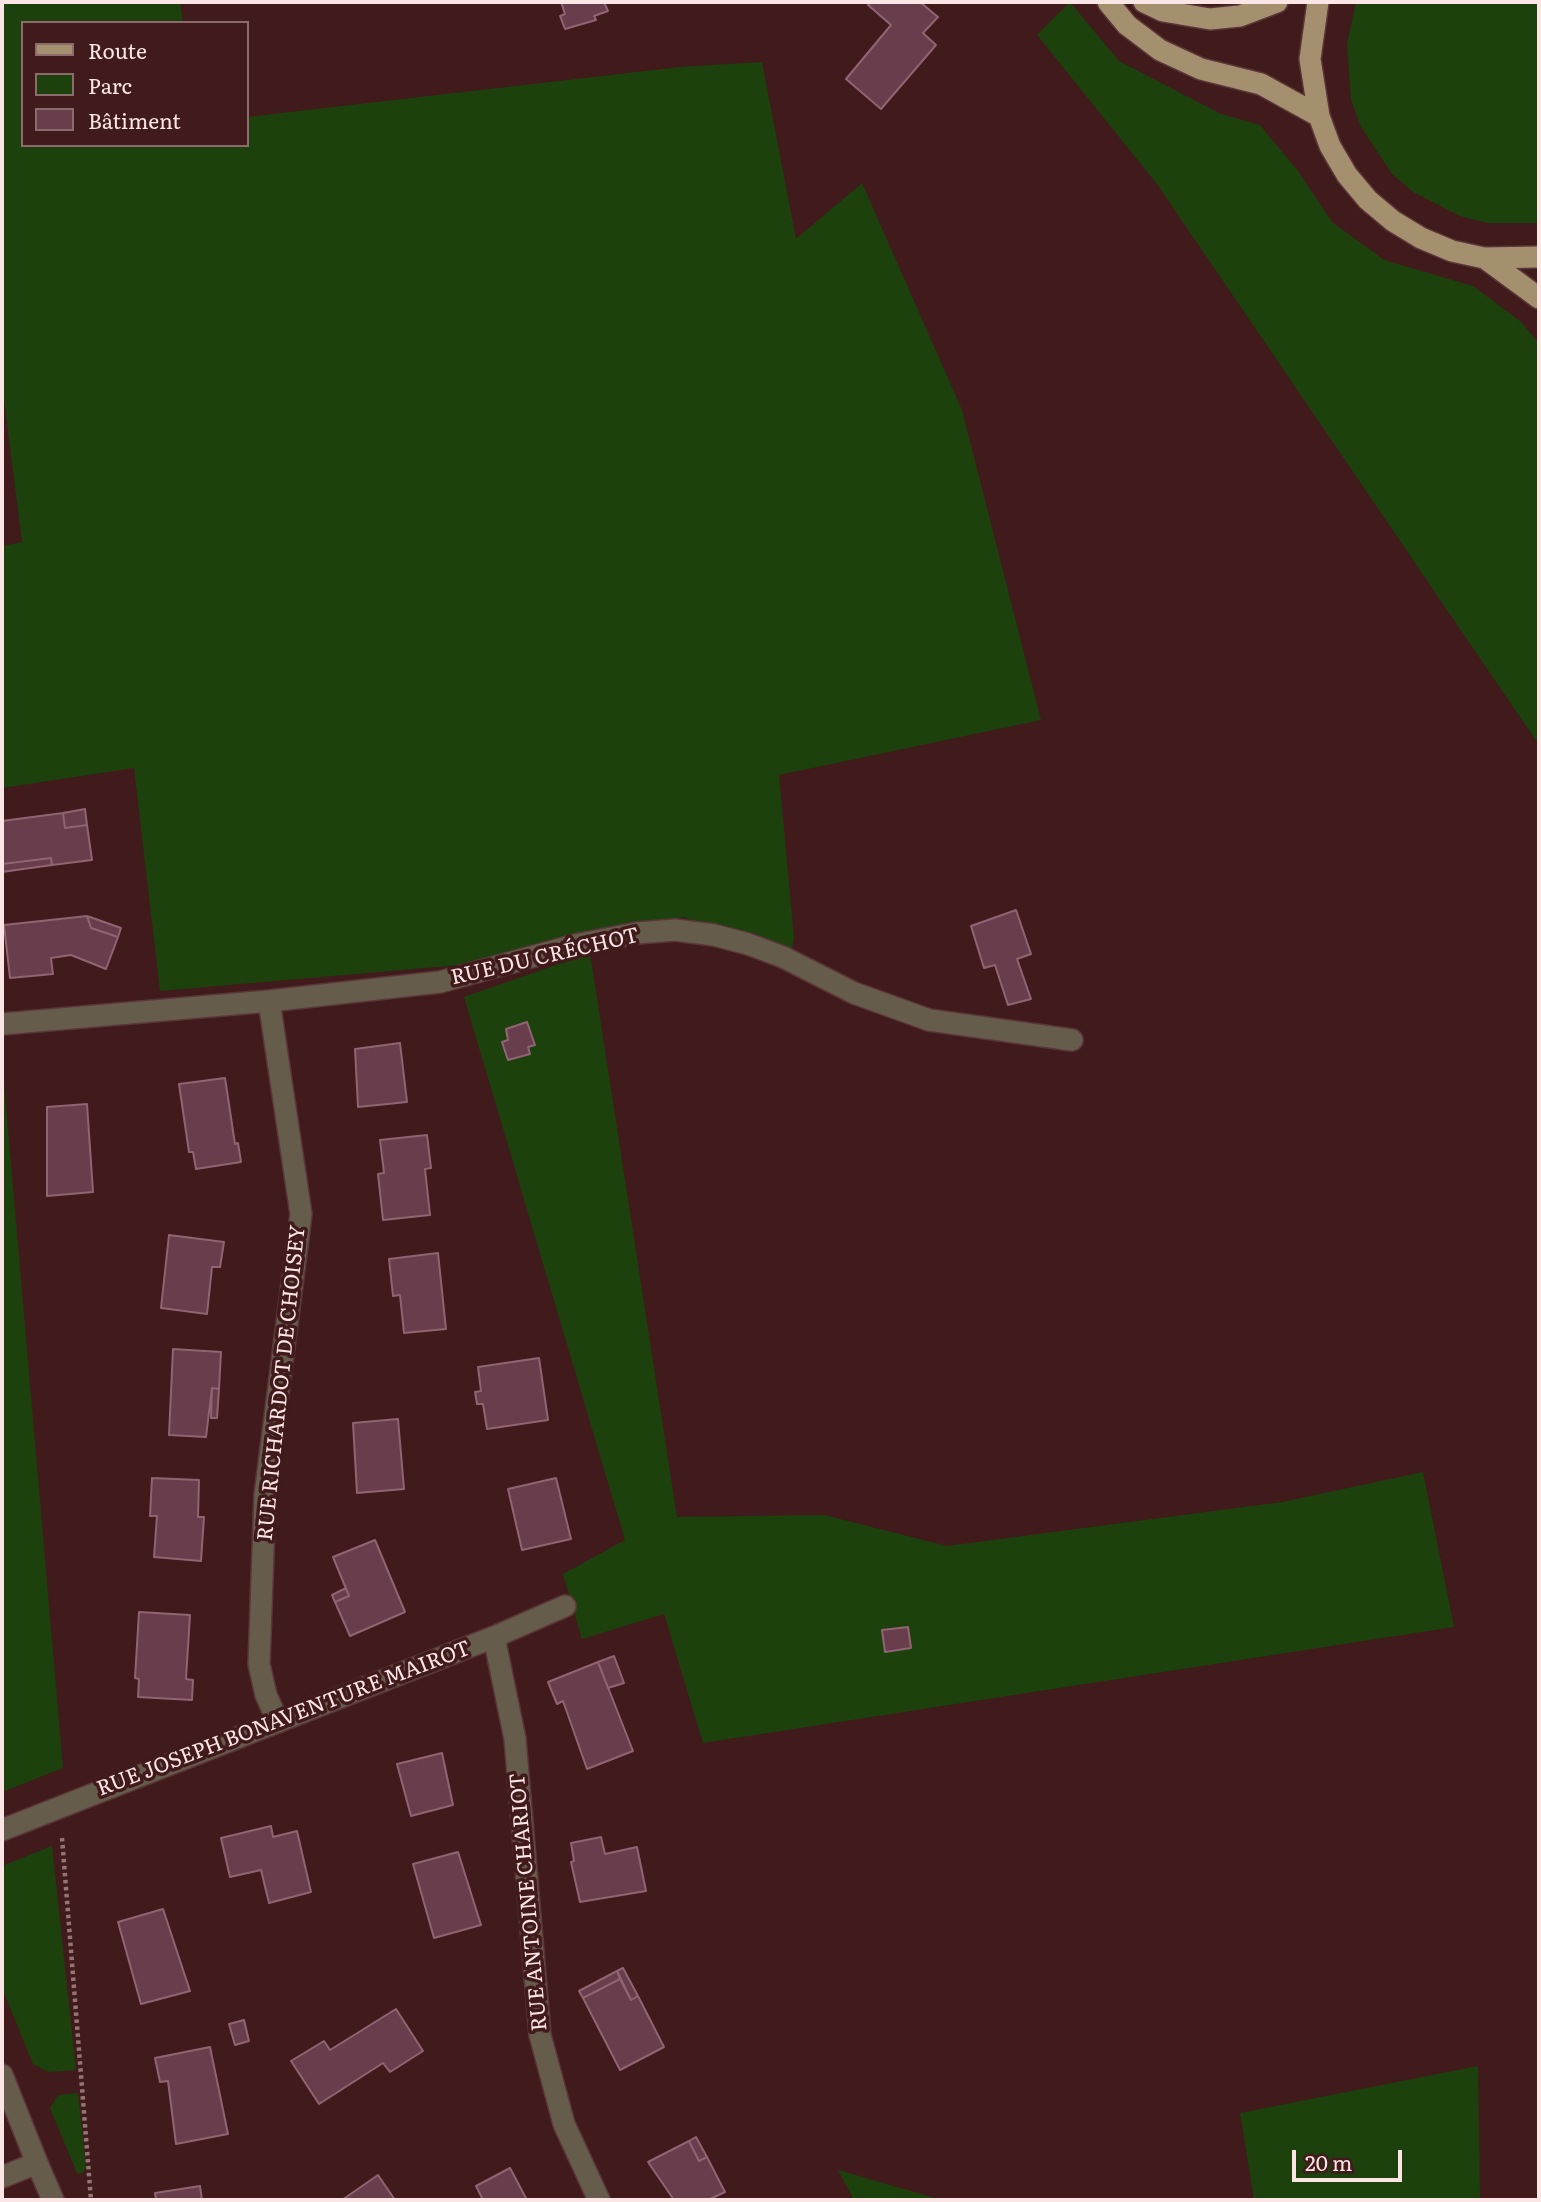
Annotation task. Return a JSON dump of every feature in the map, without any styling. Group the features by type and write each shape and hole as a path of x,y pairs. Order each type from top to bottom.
{"main road":[{"path":"1108,2 1127,25 1160,51 1201,69 1261,84 1319,116"},
{"path":"1144,2 1163,11 1210,19 1240,16 1277,2"},
{"path":"1318,2 1310,59 1319,116 1336,156 1368,200 1421,238 1452,251 1484,258 1539,257"},
{"path":"1484,258 1539,298"}],"street":[{"name":"RUE DU CRÉCHOT","path":"2,1024 270,1001 440,982 575,945 637,933 675,930 714,935 748,944 783,957 855,993 929,1020 1072,1041"},
{"name":"RUE RICHARDOT DE CHOISEY","path":"270,1001 301,1214 265,1495 259,1664 266,1696 278,1722"},
{"name":"RUE JOSEPH BONAVENTURE MAIROT","path":"2,1830 494,1637 565,1606"},
{"name":"RUE ANTOINE CHARIOT","path":"494,1637 515,1739 540,2035 564,2124 599,2200"},
{"path":"2,2075 53,2200"},
{"path":"2,2177 37,2163"}],"path":[{"path":"59,1808 91,2200"}],"green space":[{"path":"2,2 180,2 183,21 21,21 21,147 248,147 248,117 680,67 762,62 796,239 862,183 962,410 1041,720 779,775 794,938 791,954 683,917 460,965 160,991 134,768 2,788 2,546 22,542 2,384"},
{"path":"1070,2 1119,61 1221,114 1260,125 1298,171 1332,222 1384,260 1473,286 1520,321 1539,343 1539,745 1157,184 1037,35"},
{"path":"1356,2 1539,2 1539,223 1487,223 1460,216 1413,192 1392,174 1361,127 1351,100 1347,44"},
{"path":"590,953 677,1517 824,1515 947,1546 1282,1502 1423,1472 1454,1627 703,1743 664,1614 582,1639 563,1574 625,1540 464,997"},
{"path":"2,1059 63,1768 2,1792"},
{"path":"52,1846 76,2070 48,2072 33,2064 2,1988 2,1866"},
{"path":"1478,2066 1480,2200 1254,2200 1240,2113"},
{"path":"78,2093 86,2168 81,2174 77,2173 50,2108 58,2095"},
{"path":"838,2170 942,2200 854,2200"}],"building":[{"path":"561,2 604,2 608,11 594,16 596,20 565,29 560,16 565,14"},
{"path":"871,2 920,2 938,17 923,33 936,45 881,109 846,79 891,25 868,5"},
{"path":"85,809 87,825 65,828 63,813"},
{"path":"63,813 65,828 87,825 92,860 52,865 51,858 2,864 2,821"},
{"path":"51,858 52,865 2,872 2,864"},
{"path":"1016,910 1031,954 1017,959 1031,999 1008,1005 995,965 984,968 971,926"},
{"path":"87,916 91,928 118,937 106,969 71,955 51,958 53,974 10,978 4,925"},
{"path":"87,916 121,928 118,937 91,928"},
{"path":"527,1022 535,1045 528,1047 530,1054 508,1060 502,1042 508,1040 506,1029"},
{"path":"400,1043 407,1102 358,1107 355,1049"},
{"path":"225,1078 235,1144 238,1143 241,1162 196,1169 193,1152 189,1152 179,1084"},
{"path":"87,1104 93,1192 47,1196 47,1107"},
{"path":"427,1135 431,1168 425,1169 430,1215 383,1220 378,1174 384,1173 380,1140"},
{"path":"169,1235 224,1242 220,1267 212,1267 207,1314 161,1308"},
{"path":"438,1253 446,1329 404,1333 400,1295 393,1296 389,1259"},
{"path":"173,1349 221,1352 219,1389 212,1388 206,1437 169,1435"},
{"path":"539,1358 548,1420 487,1429 483,1404 477,1404 475,1392 481,1391 478,1367"},
{"path":"212,1388 219,1389 217,1418 211,1418"},
{"path":"398,1419 404,1489 357,1493 353,1423"},
{"path":"152,1478 199,1480 198,1517 204,1517 201,1561 154,1557 157,1516 150,1516"},
{"path":"556,1478 571,1539 522,1550 508,1489"},
{"path":"375,1540 405,1612 350,1636 335,1602 349,1596 333,1557"},
{"path":"346,1588 349,1596 335,1602 332,1595"},
{"path":"139,1612 190,1615 186,1679 193,1680 192,1700 138,1697 139,1679 135,1678"},
{"path":"908,1627 911,1648 885,1652 882,1630"},
{"path":"614,1656 624,1683 608,1688 598,1662"},
{"path":"598,1662 633,1751 587,1769 563,1701 557,1704 548,1682"},
{"path":"442,1753 453,1805 411,1816 397,1764"},
{"path":"271,1826 273,1837 297,1831 311,1892 269,1903 261,1870 230,1877 221,1838"},
{"path":"601,1837 605,1854 637,1847 646,1891 580,1902 571,1862 574,1861 571,1843"},
{"path":"458,1852 481,1925 434,1938 413,1864"},
{"path":"163,1909 190,1991 141,2004 118,1922"},
{"path":"623,1968 638,1996 631,2000 617,1971"},
{"path":"617,1971 620,1979 583,1998 579,1991"},
{"path":"620,1979 631,2000 638,1996 664,2047 620,2070 583,1998"},
{"path":"396,2009 423,2051 390,2072 383,2063 319,2104 291,2061 324,2041 330,2050"},
{"path":"244,2020 249,2041 235,2045 229,2024"},
{"path":"210,2047 228,2134 176,2144 168,2081 160,2082 155,2058"},
{"path":"696,2137 707,2157 699,2161 689,2141"},
{"path":"689,2141 699,2161 707,2157 725,2192 708,2200 674,2200 648,2162"},
{"path":"510,2168 527,2200 483,2200 476,2186"},
{"path":"378,2175 395,2200 342,2200"},
{"path":"200,2186 202,2200 156,2200 155,2193"}]}
